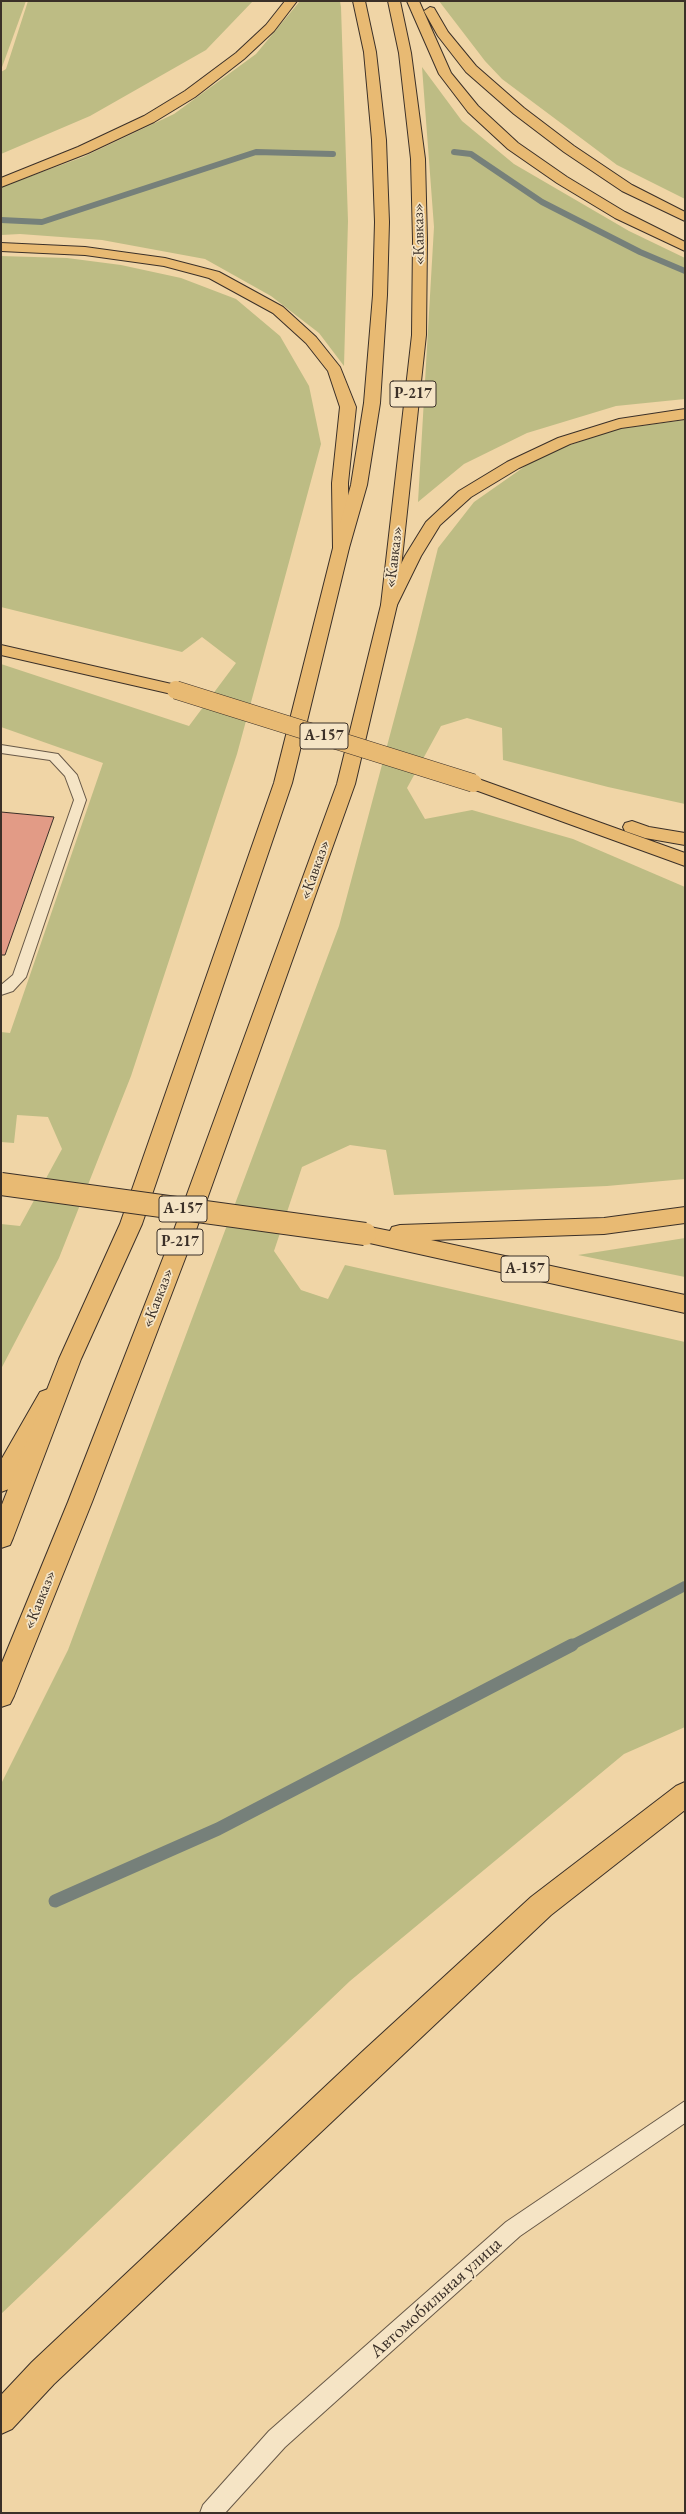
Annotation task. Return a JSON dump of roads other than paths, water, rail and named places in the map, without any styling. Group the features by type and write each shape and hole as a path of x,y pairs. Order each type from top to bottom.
{"main road":[{"path":"1,183 96,144 149,119 190,94 240,56 270,28 291,1"},
{"name":"Р-217","path":"1,1538 70,1359 131,1224 278,798 341,548 359,485 372,403 380,295 382,222 379,140 370,52 359,1"},
{"name":"«Кавказ»","path":"1,1696 80,1502 185,1230 346,784 389,605 419,335 420,240 418,159 405,53 394,1"},
{"path":"413,1 445,74 473,110 502,136 562,180 620,214 685,247"},
{"path":"426,1 442,33 471,69 519,111 569,149 627,188 685,217"},
{"path":"1,246 86,251 165,262 214,275 278,310 311,340 335,370 348,407 340,483 341,548"},
{"path":"389,605 413,556 434,522 465,494 513,465 564,441 619,424 685,414"},
{"path":"1,637 46,647 101,672"},
{"name":"А-157","path":"1,650 176,690 473,783 685,860"},
{"path":"473,783 534,793 645,832 685,839"},
{"name":"А-157","path":"1,1184 365,1234 685,1304"},
{"path":"365,1234 604,1226 685,1215"},
{"path":"1,1482 70,1359"},
{"path":"1,2418 60,2356 373,2061 541,1906 685,1794"}],"lane":[{"path":"1,749 54,757 71,775 80,800 19,977 8,988 1,990"},
{"name":"Автомобильная улица","path":"220,2509 277,2439 513,2229 685,2111"}],"waterway":[{"path":"1,220 42,222 256,152 333,154"},
{"path":"454,152 471,154 542,202 640,252 685,271"},
{"path":"570,1646 685,1586"},
{"path":"55,1901 218,1829 572,1645"}]}
